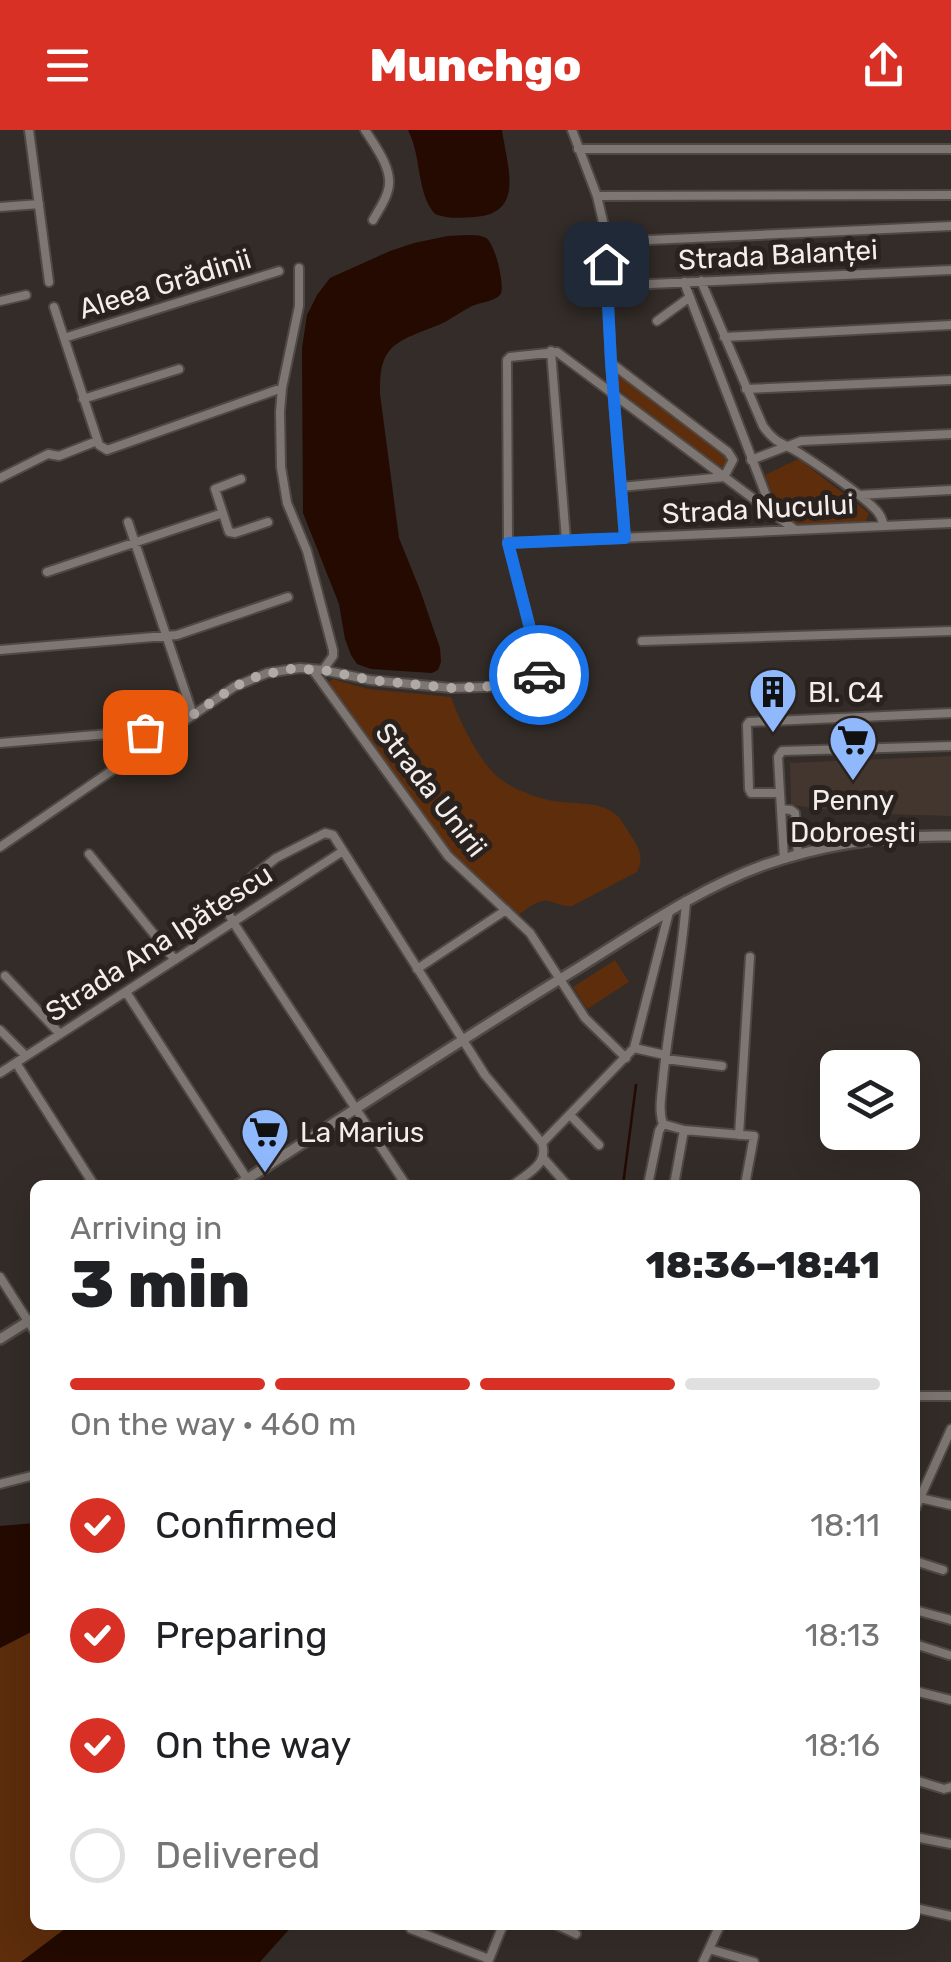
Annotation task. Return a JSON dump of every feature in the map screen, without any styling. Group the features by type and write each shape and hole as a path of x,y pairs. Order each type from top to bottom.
{"street":[{"path":"29,130 49,282"},
{"path":"364,130 385,165 389,182 374,220"},
{"path":"572,130 604,226 625,538"},
{"path":"578,149 951,149"},
{"path":"597,196 951,195"},
{"path":"0,207 39,204"},
{"path":"606,242 951,226"},
{"path":"299,268 299,306 282,388 280,446 284,490 307,552 333,650 323,670"},
{"name":"Strada Balanței","path":"607,286 951,270"},
{"name":"Aleea Grădinii","path":"64,338 280,271"},
{"path":"701,281 762,426 775,442 801,454 857,495 877,512 884,526"},
{"path":"684,282 772,513"},
{"path":"0,301 26,294"},
{"path":"657,321 690,297"},
{"name":"Aleea Grădinii","path":"54,307 97,441"},
{"path":"724,337 951,324"},
{"path":"551,351 566,540"},
{"path":"0,847 193,714 256,677 289,669 312,669 370,680 451,688 520,686 535,680 540,667 508,543 507,360 515,356 556,352 794,529"},
{"path":"611,362 730,455 733,463 724,477"},
{"path":"83,399 179,369"},
{"path":"746,389 951,380"},
{"path":"0,478 48,454 59,456 97,441 106,450 282,388"},
{"path":"751,460 800,441 951,434"},
{"path":"621,488 724,477"},
{"path":"241,479 216,488 229,532 268,522"},
{"path":"857,495 951,490"},
{"path":"47,572 223,513"},
{"path":"128,522 193,714"},
{"name":"Strada Nucului","path":"508,543 951,523"},
{"path":"5,649 188,632 288,597"},
{"path":"642,641 951,631"},
{"name":"Strada Unirii","path":"312,669 448,856 537,941 586,1018 626,1058"},
{"path":"780,792 750,792 749,722 951,713"},
{"path":"0,743 172,729"},
{"path":"784,859 778,757 782,751 951,746"},
{"path":"781,809 796,815 798,855"},
{"path":"403,1180 223,904 224,898 276,858 328,833 333,835 462,1040 495,1088 543,1145 544,1159 563,1180"},
{"path":"250,1180 462,1040 686,901 750,871 798,855 870,841 951,836"},
{"name":"Strada Ana Ipătescu","path":"0,1073 343,852"},
{"path":"89,854 175,960"},
{"path":"649,1180 659,1131 664,1124 661,1108 665,1057 686,901"},
{"path":"417,968 506,910"},
{"path":"543,1145 634,1048 669,912"},
{"path":"739,1134 750,956"},
{"path":"4,976 60,1034"},
{"path":"126,992 243,1180"},
{"path":"0,1030 26,1056"},
{"path":"634,1048 722,1066"},
{"path":"16,1063 91,1180"},
{"path":"570,1115 599,1145"},
{"path":"664,1124 684,1130 754,1136 746,1180"},
{"path":"675,1180 684,1130"},
{"path":"519,1180 544,1159"},
{"path":"0,1277 30,1316"},
{"path":"0,1339 30,1320"},
{"path":"920,1396 951,1396"},
{"path":"920,1497 951,1429"},
{"path":"0,1484 30,1476"},
{"path":"920,1504 951,1505"},
{"path":"920,1563 943,1570"},
{"path":"920,1611 951,1620"},
{"path":"920,1646 949,1655"},
{"path":"920,1692 951,1700"},
{"path":"920,1782 944,1789 951,1787"},
{"path":"920,1838 951,1844"},
{"path":"920,1909 951,1916"},
{"path":"413,1930 488,1960 501,1930"},
{"path":"568,1930 576,1934"},
{"path":"704,1962 718,1930"},
{"path":"710,1949 754,1962"}],"shaded area":[{"path":"408,130 502,130 509,186 501,207 474,217 435,214 425,195"},
{"path":"448,236 486,238 501,275 500,295 395,345 384,359 380,388 399,538 440,648 441,662 432,673 371,669 357,664 351,655 339,604 303,513 302,348 307,315 330,278 390,251"},
{"path":"615,372 724,455 726,466 718,467 616,388"},
{"path":"796,460 869,513 866,521 799,525 779,512 765,475"},
{"path":"333,679 368,689 451,697 477,751 504,782 536,797 595,805 617,815 639,850 637,872 572,906 544,901 519,914 513,911 437,834 329,686"},
{"path":"951,756 951,816 854,813 791,805 790,763"},
{"path":"615,960 629,982 587,1009 573,987"},
{"path":"30,1523 30,1633 0,1648 0,1526"},
{"path":"30,1633 30,1930 63,1930 21,1962 0,1962 0,1648"},
{"path":"63,1930 289,1930 260,1962 21,1962"}],"waterway":[{"path":"624,1180 636,1085"}],"way so far":[{"path":"145,732 172,729 234,687 289,669 451,688 525,685 539,675"}],"place":[{"name":"Bl. C4","path":"773,734"},
{"name":"Penny Dobroești","path":"853,782"},
{"name":"La Marius","path":"265,1174"}],"route":[{"path":"539,675 508,543 625,538 606,264"}]}
